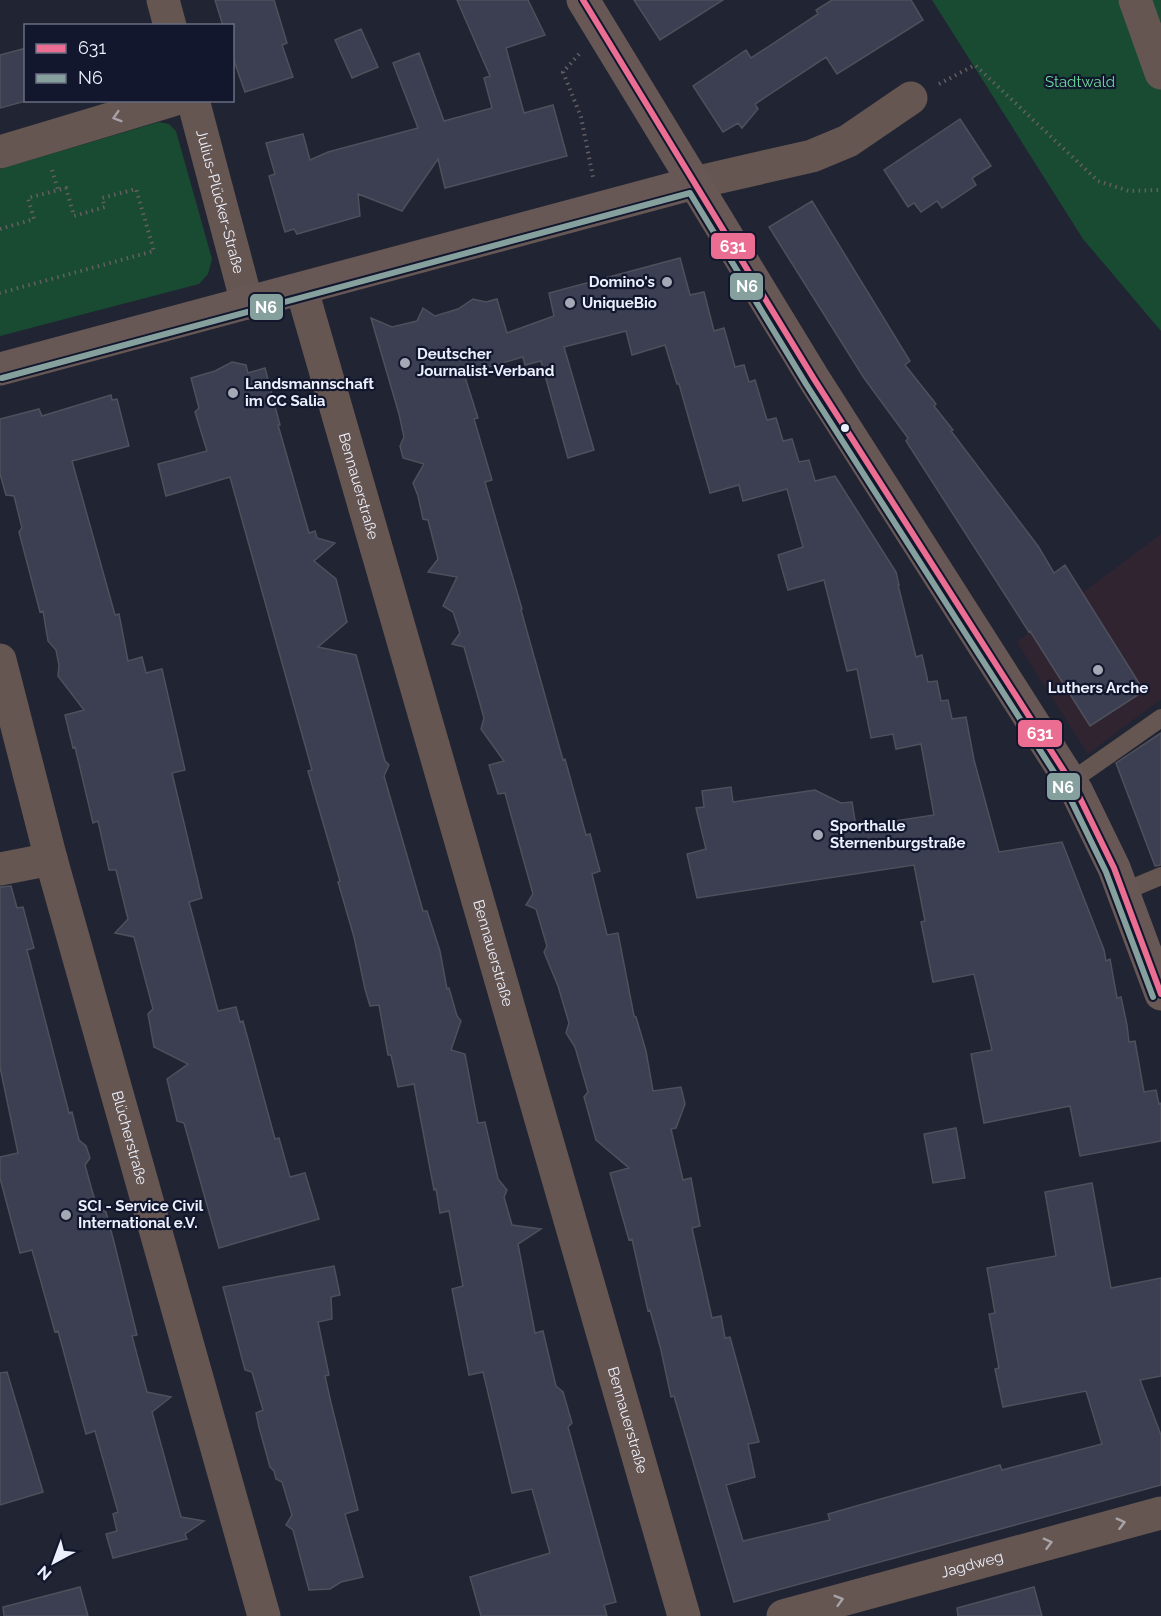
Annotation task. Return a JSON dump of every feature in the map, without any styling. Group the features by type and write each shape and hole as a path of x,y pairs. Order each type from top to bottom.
{"street":[{"path":"163,0 169,24"},
{"path":"582,0 814,379 1070,782 1114,868 1161,994"},
{"path":"1135,0 1161,73"},
{"path":"0,369 302,290 694,183 812,156 848,141 911,98"},
{"path":"0,152 166,102"},
{"name":"Julius-Plücker-Straße","path":"194,102 247,303"},
{"name":"Bennauerstraße","path":"302,290 684,1616"},
{"name":"Blücherstraße","path":"0,660 51,859 264,1616"},
{"path":"0,869 51,859"},
{"name":"Jagdweg","path":"783,1616 1161,1513"}],"lane":[{"path":"1070,782 1161,718"},
{"path":"1123,892 1161,876"}],"path":[{"path":"596,211 592,166 581,117 563,72 600,30"},
{"path":"911,98 975,65 1098,181 1129,191 1161,190"},
{"path":"51,166 58,190"},
{"path":"0,229 34,219 28,198 66,188 74,216 105,207 102,198 136,189 154,251 0,293"}],"shaded area":[{"name":"Luthers Arche","path":"1161,534 1161,699 1088,754 1017,642"}],"green space":[{"name":"Stadtwald","path":"932,0 1161,0 1161,331 1083,239"},
{"path":"159,122 169,124 176,131 212,259 208,274 199,284 0,336 0,169"}],"building":[{"path":"215,0 274,0 287,43 282,45 293,77 245,92 234,61 234,24 222,24"},
{"path":"457,0 528,0 545,35 506,48 524,113 553,105 567,156 445,188 438,159 402,211 358,194 360,216 297,234 294,229 285,232 269,176 275,174 266,143 303,134 310,160 328,152 418,128 393,63 419,53 444,121 492,108 484,78 490,76"},
{"path":"634,0 723,0 660,40"},
{"path":"832,0 911,0 923,20 837,74 826,57 755,104 758,109 742,128 738,123 723,132 693,86 746,50 751,58 818,14 816,10"},
{"path":"361,29 378,67 352,78 335,40"},
{"path":"24,49 24,102 0,108 0,55"},
{"path":"960,119 991,166 972,178 976,185 942,208 937,201 921,212 914,203 908,207 884,170"},
{"path":"812,201 910,361 905,365 936,404 934,406 953,430 951,431 1038,546 1054,573 1065,565 1144,691 1090,726 906,441 908,438 864,378 769,227"},
{"path":"680,258 690,295 704,292 714,331 724,328 735,367 744,365 749,382 755,380 767,420 776,418 783,441 792,439 799,462 809,460 815,481 835,476 896,572 916,657 922,655 928,682 937,681 941,701 948,700 952,719 966,717 974,760 999,852 1062,842 1104,950 1106,961 1110,959 1117,998 1121,997 1129,1042 1135,1041 1144,1092 1156,1090 1159,1104 1161,1103 1161,1141 1080,1156 1070,1106 984,1123 971,1054 992,1050 974,974 933,982 921,922 925,921 914,865 697,898 687,854 706,849 696,808 704,807 702,791 731,787 733,802 815,790 841,803 852,802 856,827 934,815 921,744 896,749 893,734 871,738 857,669 847,671 824,580 788,590 778,555 803,547 787,489 743,501 739,485 710,493 679,384 677,384 665,345 632,355 626,331 564,347 594,450 568,458 541,361 525,365 523,357 464,374 478,418 474,419 492,480 485,482 563,760 565,759 586,835 590,834 600,871 592,874 607,935 618,933 634,1016 646,1051 653,1091 681,1087 685,1104 676,1128 671,1129 683,1180 691,1178 700,1226 692,1228 712,1318 721,1316 725,1338 730,1337 759,1442 748,1444 755,1477 726,1485 743,1541 830,1520 828,1514 1000,1465 1002,1470 1102,1444 1086,1391 1003,1407 995,1369 999,1368 989,1314 995,1313 987,1268 1056,1256 1045,1192 1092,1183 1111,1288 1161,1278 1161,1376 1140,1380 1161,1435 1161,1485 734,1602 674,1396 671,1397 632,1239 629,1240 610,1173 629,1168 596,1140 584,1097 588,1092 575,1047 566,1033 569,1023 558,986 544,952 547,946 536,909 526,905 533,894 505,793 498,794 489,765 504,761 481,729 484,718 464,647 452,644 460,633 453,612 443,606 457,577 428,572 438,559 428,520 423,519 413,483 424,464 403,458 400,446 404,437 399,414 371,318 392,327 417,321 423,308 435,316 458,309 473,299 486,302 497,299 507,333 554,316 549,293"},
{"path":"232,362 246,365 248,373 265,368 280,425 278,425 309,533 315,531 317,538 335,543 314,561 336,579 347,622 318,647 356,655 385,761 389,765 384,776 423,911 427,911 440,951 447,989 449,988 457,1016 461,1021 451,1050 465,1054 478,1123 485,1122 498,1179 507,1190 504,1197 512,1225 541,1229 518,1244 535,1333 543,1331 556,1386 563,1392 572,1423 568,1427 616,1602 604,1605 607,1616 481,1616 470,1577 550,1553 532,1489 512,1493 483,1372 469,1375 452,1289 463,1286 449,1211 440,1213 414,1084 398,1087 391,1055 388,1055 379,1005 370,1006 338,882 340,881 308,771 312,770 230,477 166,496 158,464 207,451 195,412 199,408 191,378 215,371"},
{"path":"111,395 112,400 117,399 129,446 72,461 115,615 119,614 128,661 142,657 146,673 162,669 185,770 172,773 202,898 189,902 218,1011 236,1007 240,1022 243,1021 275,1139 279,1138 290,1177 305,1173 319,1219 219,1248 184,1123 177,1121 167,1079 188,1064 154,1047 148,1014 153,1009 134,937 115,933 128,919 116,870 109,870 98,821 93,823 65,715 84,710 58,676 59,665 56,650 48,641 43,611 40,612 19,532 22,528 14,496 6,495 0,474 0,419 39,409 42,416"},
{"path":"1161,733 1161,865 1155,866 1116,763"},
{"path":"11,886 17,908 23,907 34,948 27,950 69,1113 72,1112 79,1140 86,1146 90,1158 85,1165 97,1207 106,1212 137,1335 132,1336 147,1392 171,1397 152,1412 181,1517 204,1521 185,1534 187,1539 113,1558 106,1534 117,1531 113,1514 118,1512 95,1431 86,1434 58,1331 55,1332 32,1250 20,1253 0,1178 0,1157 18,1153 0,1067 0,887"},
{"path":"956,1128 965,1178 933,1183 924,1134"},
{"path":"334,1266 340,1295 331,1297 332,1319 318,1322 329,1375 325,1376 358,1510 345,1514 363,1577 341,1582 330,1589 309,1590 293,1530 286,1525 292,1515 282,1482 276,1479 270,1467 259,1427 256,1413 263,1410 252,1372 245,1370 223,1287"},
{"path":"7,1372 43,1492 0,1505 0,1373"},
{"path":"80,1587 88,1616 4,1616 3,1607"},
{"path":"1034,1587 1042,1616 958,1616 957,1608"}],"transit line":[{"name":"631","path":"583,0 814,379 1076,790 1114,868 1161,994"},
{"name":"N6","path":"2,378 690,193 806,384 1068,794 1106,872 1153,997"}],"place":[{"name":"Domino's","path":"667,282"},
{"name":"UniqueBio","path":"570,303"},
{"name":"Deutscher Journalist-Verband","path":"405,363"},
{"name":"Landsmannschaft im CC Salia","path":"233,393"},
{"name":"Luthers Arche","path":"1098,670"},
{"name":"Sporthalle Sternenburgstraße","path":"818,835"},
{"name":"SCI - Service Civil International e.V.","path":"66,1215"}]}
